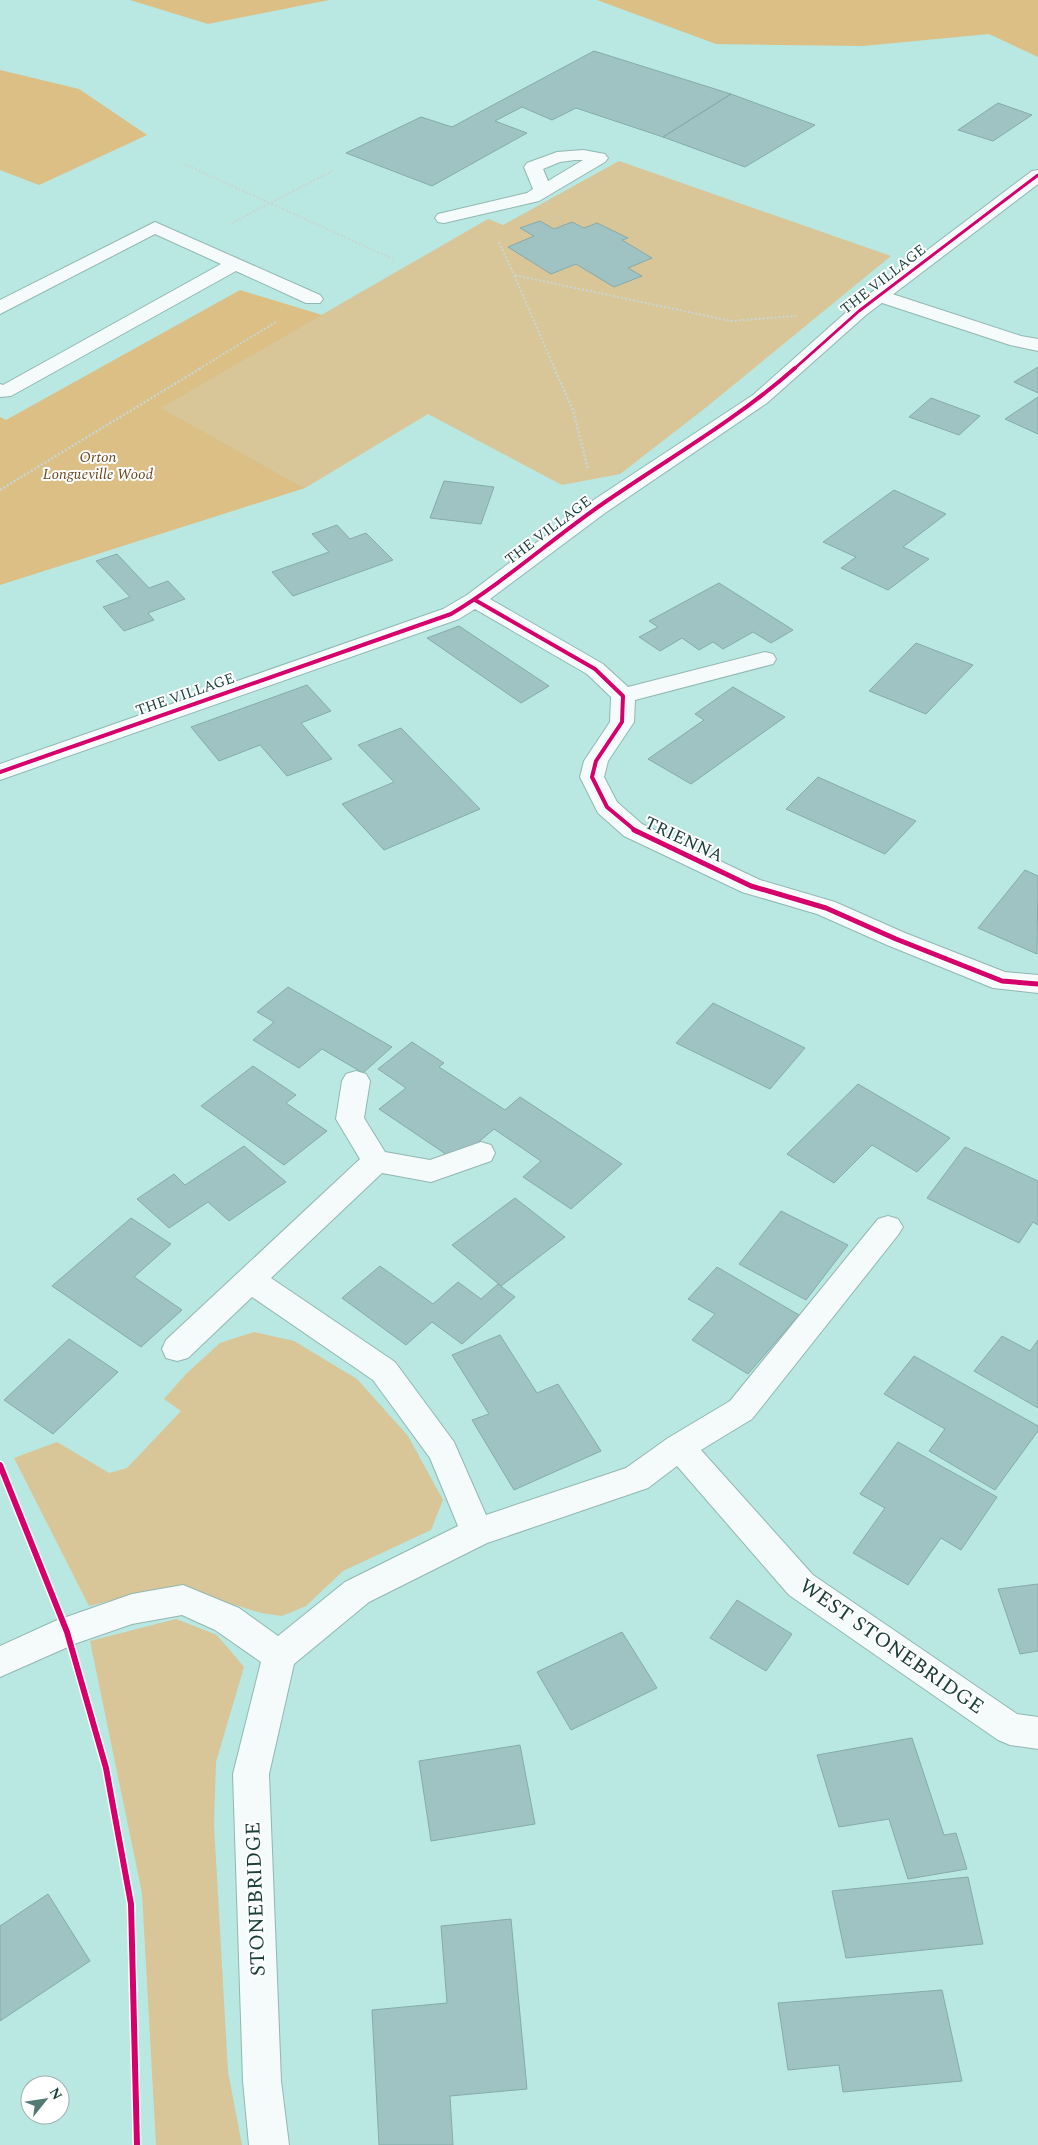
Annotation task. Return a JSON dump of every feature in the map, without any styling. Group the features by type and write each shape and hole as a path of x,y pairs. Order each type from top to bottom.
{"street":[{"name":"THE VILLAGE","path":"0,772 451,614 475,600 597,508 760,399 880,296 1038,175"},
{"path":"444,218 533,197 543,191"},
{"path":"0,308 155,227 313,299"},
{"path":"0,390 4,392 234,264"},
{"path":"880,296 1017,341 1038,345"},
{"path":"475,600 595,669 612,683 623,696 765,659"},
{"name":"TRIENNA","path":"623,696 622,722 596,760 592,777 607,807 633,830 751,886 826,908 896,939 1002,980 1038,984"},
{"path":"356,1081 350,1120 376,1161 431,1171 481,1153"},
{"path":"177,1349 376,1161"},
{"path":"0,1662 68,1632 132,1609 183,1600 227,1618 279,1656 357,1592 477,1532 637,1478 679,1447 741,1410 888,1227"},
{"path":"249,1279 384,1371 443,1451 477,1532"},
{"name":"WEST STONEBRIDGE","path":"679,1447 801,1585 1010,1729 1038,1733"},
{"name":"STONEBRIDGE","path":"270,2145 262,2081 251,1774 279,1656"}],"path":[{"path":"184,164 393,259"},
{"path":"191,243 334,170"},
{"path":"597,508 573,410 514,276 731,321"},
{"path":"0,490 313,299"}],"shaded area":[{"path":"619,161 891,256 704,409 620,474 562,485 428,414 305,488 160,408 488,219 503,225"},
{"path":"254,1332 294,1341 357,1379 408,1436 443,1500 431,1530 343,1571 306,1606 282,1616 261,1613 175,1586 89,1606 14,1458 57,1442 109,1473 127,1468 181,1411 164,1399 186,1374 220,1343"},
{"path":"176,1619 217,1635 244,1667 216,1762 214,1825 228,2072 242,2145 156,2145 142,1893 90,1641"}],"green space":[{"path":"130,0 329,0 208,24"},
{"path":"597,0 1038,0 1038,57 989,34 863,46 716,44"},
{"path":"0,70 79,89 147,135 39,185 0,170"},
{"name":"Orton Longueville Wood","path":"240,290 322,315 161,408 305,488 0,585 0,417 6,420"}],"building":[{"path":"594,51 731,94 663,137 576,108 552,120 522,107 495,121 527,133 432,186 346,153 421,117 452,127"},
{"path":"731,94 815,125 745,167 663,137"},
{"path":"998,103 1032,115 993,141 958,130"},
{"path":"540,221 554,229 572,222 584,228 597,223 628,238 622,240 652,258 628,268 642,276 614,287 576,264 551,274 508,247 534,236 520,228"},
{"path":"1038,367 1038,393 1014,382"},
{"path":"1038,397 1038,434 1005,419"},
{"path":"931,398 980,416 959,435 909,417"},
{"path":"444,481 494,487 481,524 430,518"},
{"path":"894,490 946,514 903,547 929,559 888,590 841,568 856,557 823,542"},
{"path":"337,525 350,539 366,533 393,560 293,596 272,572 329,552 312,534"},
{"path":"117,554 149,588 168,581 185,599 148,613 154,620 124,631 103,607 130,597 96,561"},
{"path":"719,583 793,630 771,643 753,632 723,649 713,642 699,650 682,638 660,651 639,637 658,627 649,621"},
{"path":"459,626 549,686 521,703 427,638"},
{"path":"916,643 973,665 926,714 869,691"},
{"path":"307,685 331,711 301,723 332,759 287,776 260,745 219,761 191,727"},
{"path":"733,687 785,717 691,784 648,759 704,720 695,714"},
{"path":"401,728 480,809 384,850 342,804 394,782 358,745"},
{"path":"818,777 916,821 885,854 786,809"},
{"path":"1025,870 1038,876 1037,954 978,928"},
{"path":"288,987 392,1047 363,1073 322,1049 299,1068 253,1040 274,1022 257,1012"},
{"path":"713,1003 805,1048 770,1089 676,1043"},
{"path":"412,1042 444,1063 439,1067 505,1110 520,1097 622,1164 571,1209 523,1177 541,1161 494,1129 456,1161 379,1109 406,1088 378,1069"},
{"path":"253,1066 296,1095 286,1103 327,1131 284,1165 201,1106"},
{"path":"858,1084 950,1138 917,1172 872,1145 834,1183 787,1154"},
{"path":"244,1146 286,1182 229,1221 208,1202 169,1228 137,1199 174,1174 185,1185"},
{"path":"965,1147 1038,1181 1038,1225 1033,1222 1019,1243 927,1198"},
{"path":"515,1198 565,1237 501,1286 452,1245"},
{"path":"781,1211 848,1245 806,1300 739,1264"},
{"path":"131,1218 171,1244 134,1277 182,1310 141,1347 52,1286"},
{"path":"380,1266 433,1304 458,1282 481,1299 498,1284 515,1297 462,1344 432,1322 406,1345 342,1298"},
{"path":"717,1267 799,1315 748,1374 692,1340 715,1314 688,1299"},
{"path":"500,1335 537,1393 558,1384 601,1451 514,1490 472,1420 489,1414 452,1355"},
{"path":"1002,1336 1030,1351 1038,1340 1038,1408 974,1371"},
{"path":"69,1339 118,1372 53,1434 4,1400"},
{"path":"914,1356 1038,1426 1038,1431 995,1490 929,1451 945,1429 884,1394"},
{"path":"898,1442 997,1497 961,1550 941,1538 908,1585 853,1553 885,1508 860,1494"},
{"path":"1038,1584 1038,1651 1020,1654 998,1589"},
{"path":"737,1600 792,1634 766,1671 710,1638"},
{"path":"622,1632 657,1688 571,1730 537,1672"},
{"path":"912,1738 944,1835 956,1833 967,1869 908,1879 889,1819 839,1827 817,1755"},
{"path":"520,1745 535,1824 431,1841 419,1761"},
{"path":"968,1877 983,1944 846,1958 832,1891"},
{"path":"48,1894 90,1961 0,2021 0,1926"},
{"path":"511,1919 527,2089 450,2096 453,2145 379,2145 372,2010 447,2003 441,1926"},
{"path":"942,1990 962,2081 843,2092 839,2065 788,2070 778,2003"}],"cycle path":[{"path":"0,772 451,614 475,600 597,508 760,399 859,311 1038,175"},
{"path":"475,600 595,669 612,683 623,696 622,722 596,761 592,777 607,807 633,830 751,886 826,908 896,939 1002,981 1038,984"},
{"path":"0,1465 67,1632 106,1768 131,1904 137,2145"}]}
